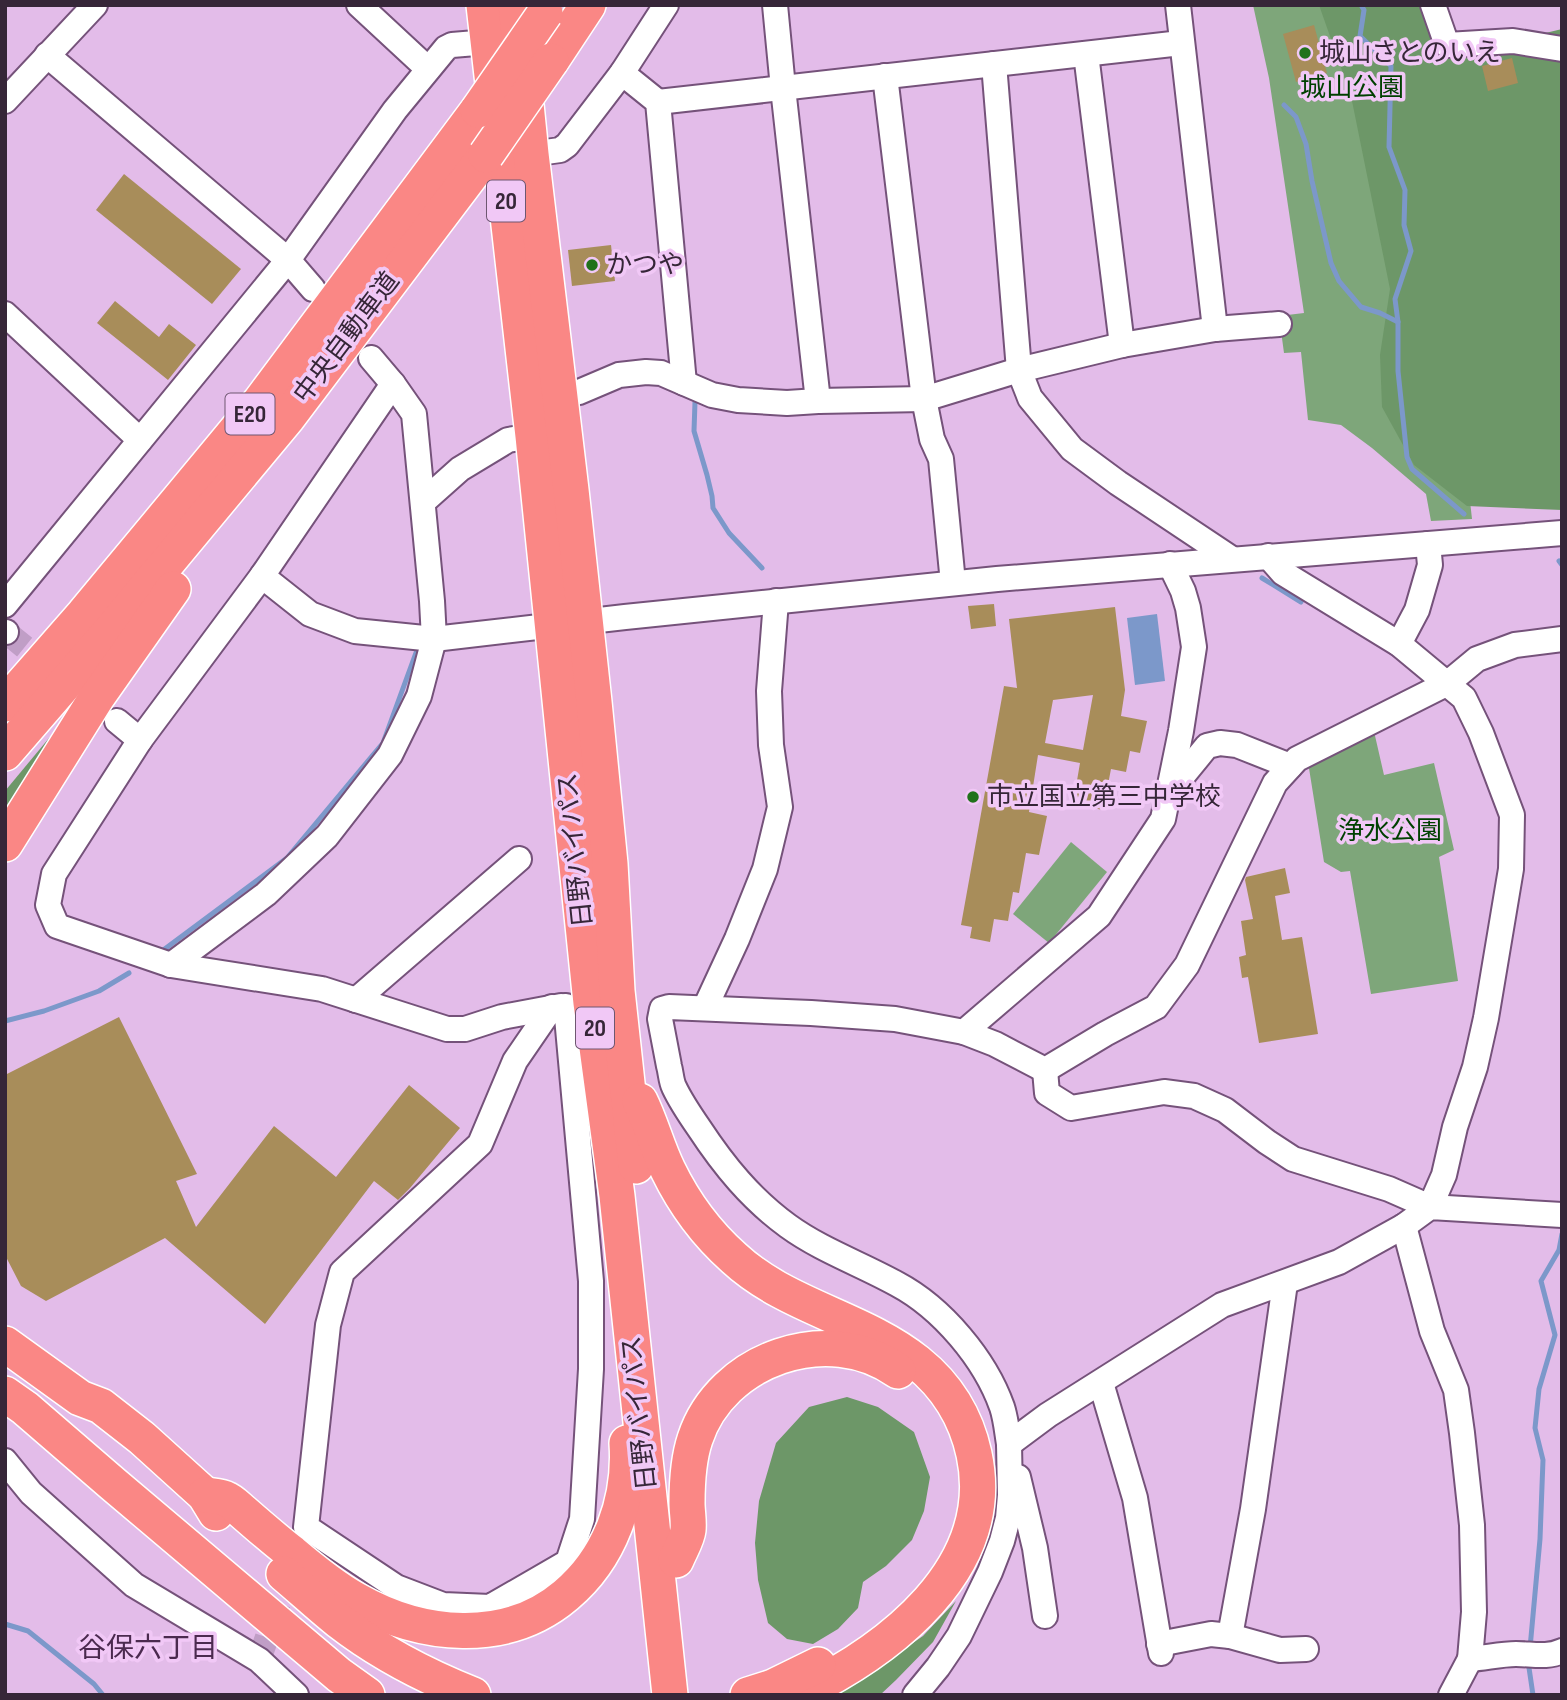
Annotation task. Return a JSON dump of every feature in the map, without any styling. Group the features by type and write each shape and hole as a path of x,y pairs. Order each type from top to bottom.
{"highway":[{"name":"日野バイパス","path":"484,5 533,436 610,864 617,991 691,1695"},
{"name":"中央自動車道","path":"5,753 288,417 486,155 588,5"},
{"name":"日野バイパス","path":"537,8 531,154 560,396 568,623 570,1005 617,1196 670,1695"},
{"name":"中央自動車道","path":"5,704 84,614 260,402 478,110 537,8"},
{"path":"5,844 97,697 215,528 288,417"},
{"path":"627,1073 667,1168 697,1217 714,1238 757,1277 796,1299 888,1342 916,1361 934,1376 949,1395 971,1440 978,1491 976,1512 969,1537 946,1581 922,1609 891,1637 862,1659 797,1695"},
{"path":"5,1319 88,1384 101,1406"},
{"path":"5,1344 80,1398 101,1406 142,1438 205,1495 215,1512 340,1622 408,1665 473,1695"},
{"path":"676,1560 688,1531 687,1481 690,1460 695,1438 705,1416 733,1383 772,1359 794,1352 830,1348 868,1357 892,1367 907,1378 927,1396 942,1416 954,1446 959,1494 950,1534 926,1577 886,1619 831,1658 788,1680 748,1695"},
{"path":"12,1396 252,1602 367,1695"},
{"path":"205,1495 226,1499 316,1573 374,1609 394,1618 435,1629 471,1631 495,1628 530,1618 551,1606 580,1583 597,1561 618,1517 626,1477 627,1441 639,1401"},
{"path":"252,1602 324,1636 401,1684 424,1695"}],"street":[{"path":"5,101 95,5"},
{"path":"359,5 428,69"},
{"path":"531,154 560,150 567,145 622,74 666,5"},
{"path":"775,5 818,401"},
{"path":"1178,5 1215,329"},
{"path":"1433,5 1447,45 1513,41 1562,49"},
{"path":"5,605 288,260 395,110 446,48 452,45 488,42"},
{"path":"622,74 658,102 1181,43"},
{"path":"1086,54 1122,345"},
{"path":"47,55 288,260 313,289"},
{"path":"994,64 1019,370 1030,398 1072,449 1118,484 1232,559"},
{"path":"885,76 924,399 932,439 941,459 953,583"},
{"path":"658,102 684,383"},
{"path":"5,314 141,440"},
{"path":"560,396 579,392 620,375 661,373 712,395 738,400 787,403 924,399 1019,370 1122,345 1215,329 1279,324"},
{"path":"171,965 266,894 327,836 390,755 419,696 434,639 414,414 371,358"},
{"path":"393,384 261,576 140,740 54,874 48,905 57,926 171,965 322,989 447,1029 465,1029 502,1017 570,1005"},
{"path":"423,502 460,469 479,457 509,440 533,436"},
{"path":"261,576 310,614 355,631 434,639 953,583 1562,533"},
{"path":"1399,644 1417,610 1430,565 1428,544"},
{"path":"1009,1455 1048,1415 1222,1305 1339,1262 1404,1226 1430,1206 1444,1175 1455,1127 1475,1067 1491,992 1511,869 1512,816 1481,733 1464,698 1399,644 1283,573 1268,556"},
{"path":"964,1032 1100,916 1163,819 1181,731 1194,647 1188,608 1170,564"},
{"path":"705,1008 765,869 780,807 771,746 769,691 776,601"},
{"path":"1045,1070 1156,1007 1187,965 1275,783 1297,759 1448,683 1477,659 1515,645 1562,639"},
{"path":"117,721 140,740"},
{"path":"1169,787 1185,773 1207,746 1220,743 1237,745 1290,766"},
{"path":"356,1000 519,859"},
{"path":"570,1005 592,1282 591,1369 582,1519 568,1562 490,1607 443,1605 396,1587 306,1527 328,1325 342,1272 480,1144 514,1061 570,1005"},
{"path":"915,1695 938,1668 958,1636 990,1572 1002,1541 1008,1518 1009,1455 1003,1409 976,1357 956,1331 926,1305 901,1286 812,1241 754,1198 715,1152 673,1085 660,1019 662,1009 705,1008 895,1019 964,1032 995,1044 1045,1070"},
{"path":"1045,1070 1047,1093 1070,1108 1164,1092 1194,1096 1226,1110 1267,1143 1293,1159 1390,1189 1430,1206 1562,1215"},
{"path":"1404,1226 1432,1331 1456,1390 1472,1525 1474,1612 1470,1659 1451,1695"},
{"path":"1230,1636 1253,1509 1285,1283"},
{"path":"1101,1383 1135,1499 1160,1649 1211,1634 1230,1636 1280,1650 1306,1649"},
{"path":"1009,1455 1019,1478 1035,1548 1045,1616"},
{"path":"5,1461 31,1493 134,1585 259,1660 296,1695"},
{"path":"1470,1659 1538,1654"}],"green space":[{"name":"城山公園","path":"1253,5 1422,5 1445,275 1472,519 1431,521 1426,494 1372,448 1341,425 1308,420 1301,352 1284,353 1279,316 1304,313 1269,78"},
{"path":"1319,5 1433,5 1447,45 1513,41 1562,29 1562,510 1467,506 1414,465 1382,407 1380,355 1390,289 1351,96"},
{"path":"74,708 5,829 5,791"},
{"name":"浄水公園","path":"1373,727 1384,775 1434,763 1454,850 1439,857 1458,981 1371,994 1350,871 1341,872 1324,862 1308,762"},
{"path":"1071,842 1107,872 1049,943 1013,914"},
{"path":"847,1397 878,1407 914,1432 930,1477 924,1511 912,1540 886,1566 863,1582 858,1608 838,1629 813,1644 787,1639 768,1623 758,1580 755,1543 759,1501 776,1443 809,1407"},
{"path":"956,1601 933,1642 880,1695 829,1695 870,1672 923,1636"}],"water":[{"path":"1157,614 1165,681 1135,685 1127,618"}],"building":[{"name":"城山さとのいえ","path":"1314,25 1327,73 1296,82 1283,34"},
{"path":"1512,58 1518,83 1488,91 1482,66"},
{"path":"124,174 241,269 212,304 96,210"},
{"name":"かつや","path":"611,245 615,281 572,286 568,250"},
{"path":"115,301 159,337 169,324 196,345 168,380 97,323"},
{"path":"994,604 996,626 971,629 968,606"},
{"path":"1115,607 1125,690 1121,716 1147,721 1140,753 1130,751 1126,772 1111,769 1103,810 1073,804 1080,763 1038,755 1029,812 1047,816 1039,855 1026,853 1019,893 1013,892 1008,921 994,919 990,942 970,938 972,927 961,925 1004,686 1017,688 1009,619","holes":["1093,695 1083,750 1045,743 1053,700"]},
{"path":"1285,868 1290,893 1275,896 1282,940 1302,937 1318,1034 1259,1043 1248,977 1242,978 1239,957 1246,955 1241,921 1253,919 1245,880 1246,877"},
{"path":"119,1017 197,1174 176,1181 196,1227 274,1126 336,1177 409,1085 460,1128 398,1200 374,1181 265,1324 165,1238 46,1301 21,1286 5,1255 5,1075"}],"waterway":[{"path":"1361,5 1364,10 1360,36 1391,66 1389,147 1405,190 1404,225 1411,251 1395,299 1398,371 1407,457 1412,469 1464,514"},
{"path":"1284,105 1296,117 1306,144 1331,263 1339,281 1361,307 1398,322"},
{"path":"695,402 694,431 713,508 729,533 762,568"},
{"path":"1559,561 1562,565"},
{"path":"1262,578 1301,602"},
{"path":"162,951 287,858 383,743 417,650"},
{"path":"5,1021 44,1011 99,991 129,973"},
{"path":"1530,1648 1540,1539 1543,1460 1535,1428 1539,1389 1555,1335 1541,1281 1559,1250 1562,1234"},
{"path":"5,1624 28,1631 94,1684 103,1695"},
{"path":"1528,1661 1533,1695"}],"tunnel":[{"path":"6,632 53,670"},
{"path":"259,1660 292,1565"}],"place":[{"name":"城山さとのいえ","path":"1305,53"},
{"name":"かつや","path":"592,265"},
{"name":"市立国立第三中学校","path":"973,797"}],"district":[{"name":"谷保六丁目","path":"148,1648"}]}
